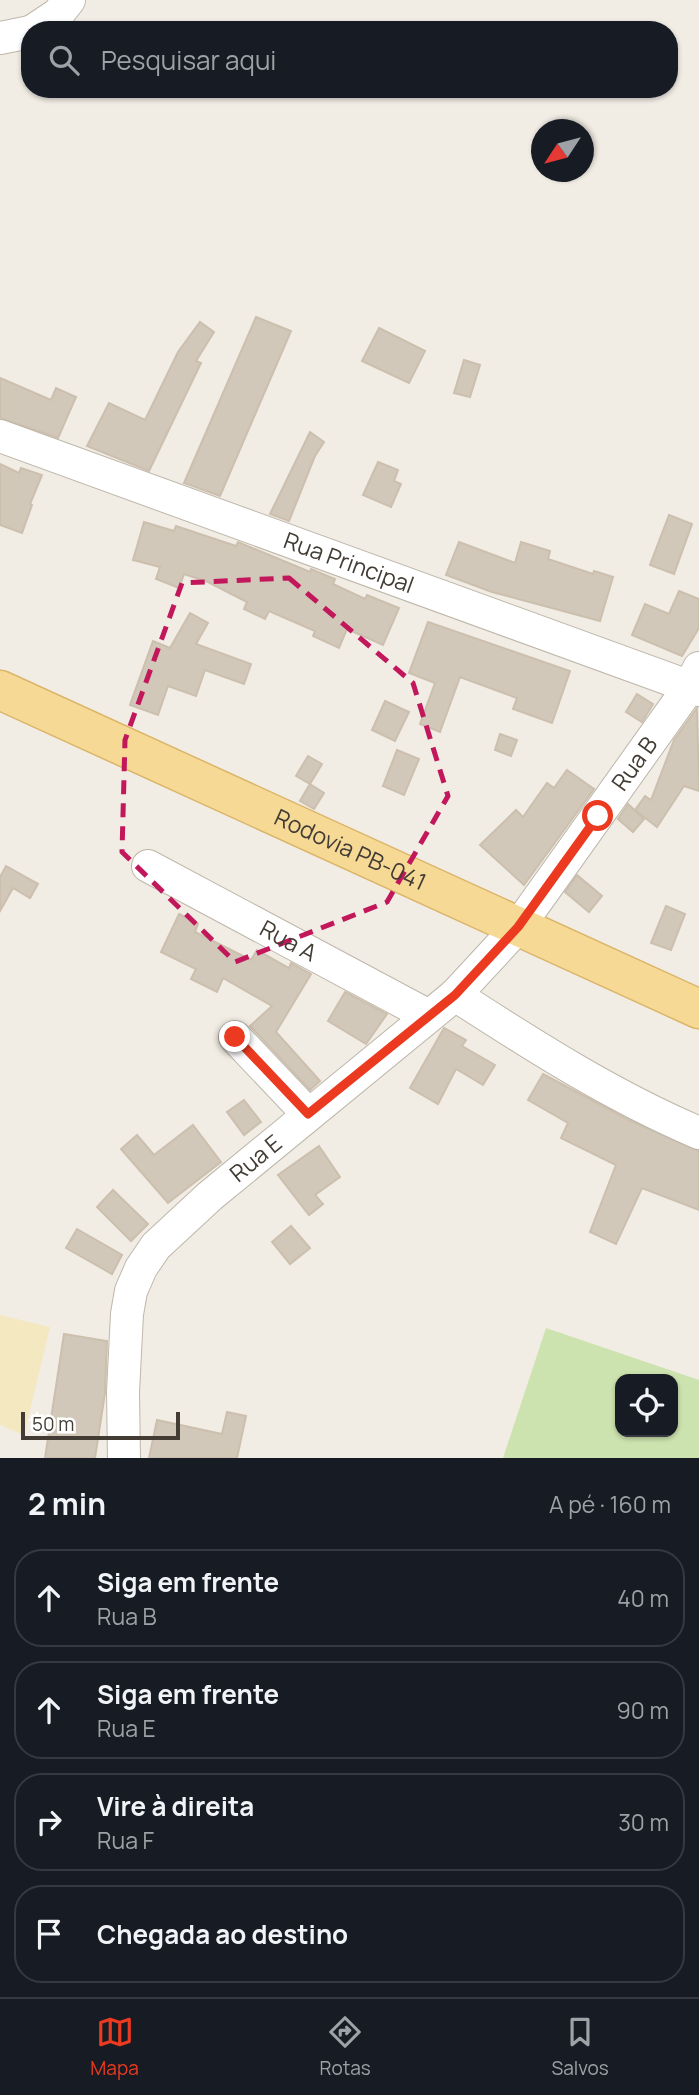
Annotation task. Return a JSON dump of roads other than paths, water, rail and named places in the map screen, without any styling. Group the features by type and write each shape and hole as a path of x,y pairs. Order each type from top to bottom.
{"main road":[{"name":"Rodovia PB-041","path":"0,690 699,1009"}],"street":[{"path":"47,21 58,14 69,0"},
{"path":"0,38 21,33"},
{"name":"Rua Principal","path":"0,436 696,681"},
{"name":"Rua B","path":"518,927 696,681"},
{"name":"Rua A","path":"148,866 429,1016"},
{"name":"Rua E","path":"124,1458 123,1392 127,1314 131,1291 141,1268 176,1226 455,995 518,927"},
{"path":"455,995 570,1069 642,1109 699,1133"},
{"path":"235,1037 308,1114"}]}
